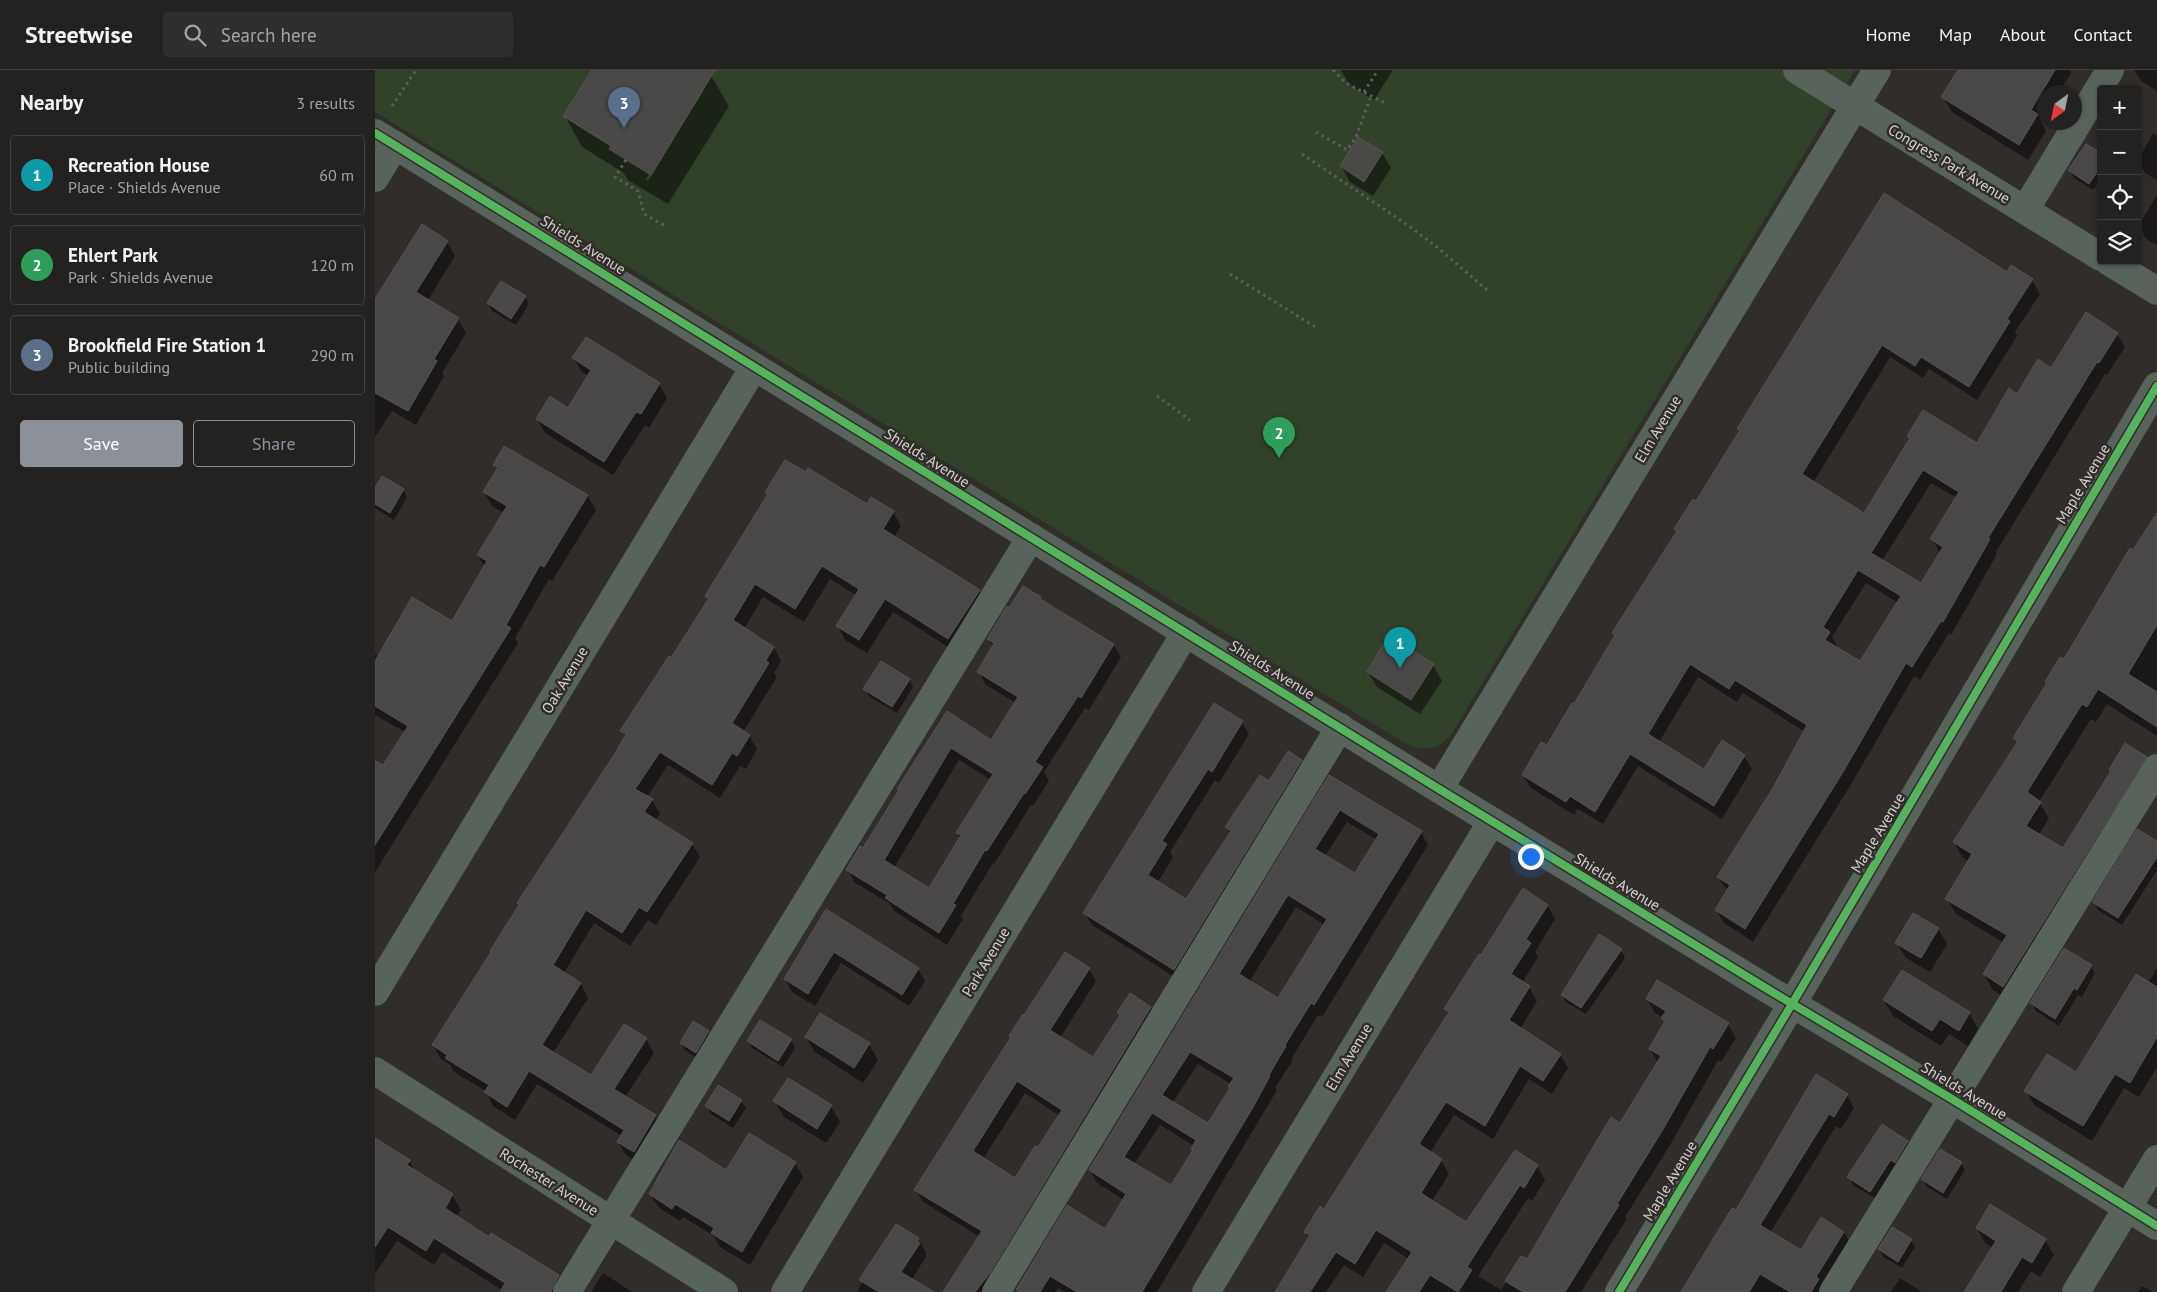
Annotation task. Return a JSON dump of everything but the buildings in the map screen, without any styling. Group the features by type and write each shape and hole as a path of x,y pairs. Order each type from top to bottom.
{"street":[{"name":"Congress Park Avenue","path":"1797,70 1854,107 2097,255"},
{"name":"Elm Avenue","path":"1439,789 1877,70"},
{"path":"2025,210 2110,70"},
{"path":"375,178 385,139"},
{"name":"Shields Avenue","path":"385,139 1439,789 1952,1099 2157,1226"},
{"path":"2114,265 2157,292"},
{"name":"Oak Avenue","path":"375,992 754,367"},
{"name":"Maple Avenue","path":"1619,1292 1792,1004 2157,386"},
{"path":"567,1292 1031,537"},
{"name":"Park Avenue","path":"785,1292 1186,632"},
{"path":"996,1292 1340,728"},
{"path":"1833,1292 2157,768"},
{"name":"Elm Avenue","path":"1206,1292 1492,821"},
{"name":"Rochester Avenue","path":"375,1071 724,1292"},
{"path":"2076,1292 2157,1159"}],"path":[{"path":"392,106 416,70"},
{"path":"1333,70 1346,83 1387,104"},
{"path":"1364,92 1378,70"},
{"path":"1317,132 1347,150 1356,137 1371,96"},
{"path":"1302,154 1409,226 1487,290"},
{"path":"626,160 615,177 638,191 644,214 667,227"},
{"path":"1230,274 1317,328"},
{"path":"1157,396 1190,420"}],"green space":[{"path":"375,70 1855,70 1452,733 1442,743 1426,749 1406,744 375,112"}],"cycle path":[{"path":"375,133 1439,789 1952,1099 2157,1226"},
{"path":"1619,1292 1792,1004 2157,386"}],"place":[{"name":"Brookfield Fire Station 1","path":"624,128"},
{"name":"Ehlert Park","path":"1279,458"},
{"name":"Recreation House","path":"1400,668"}]}
